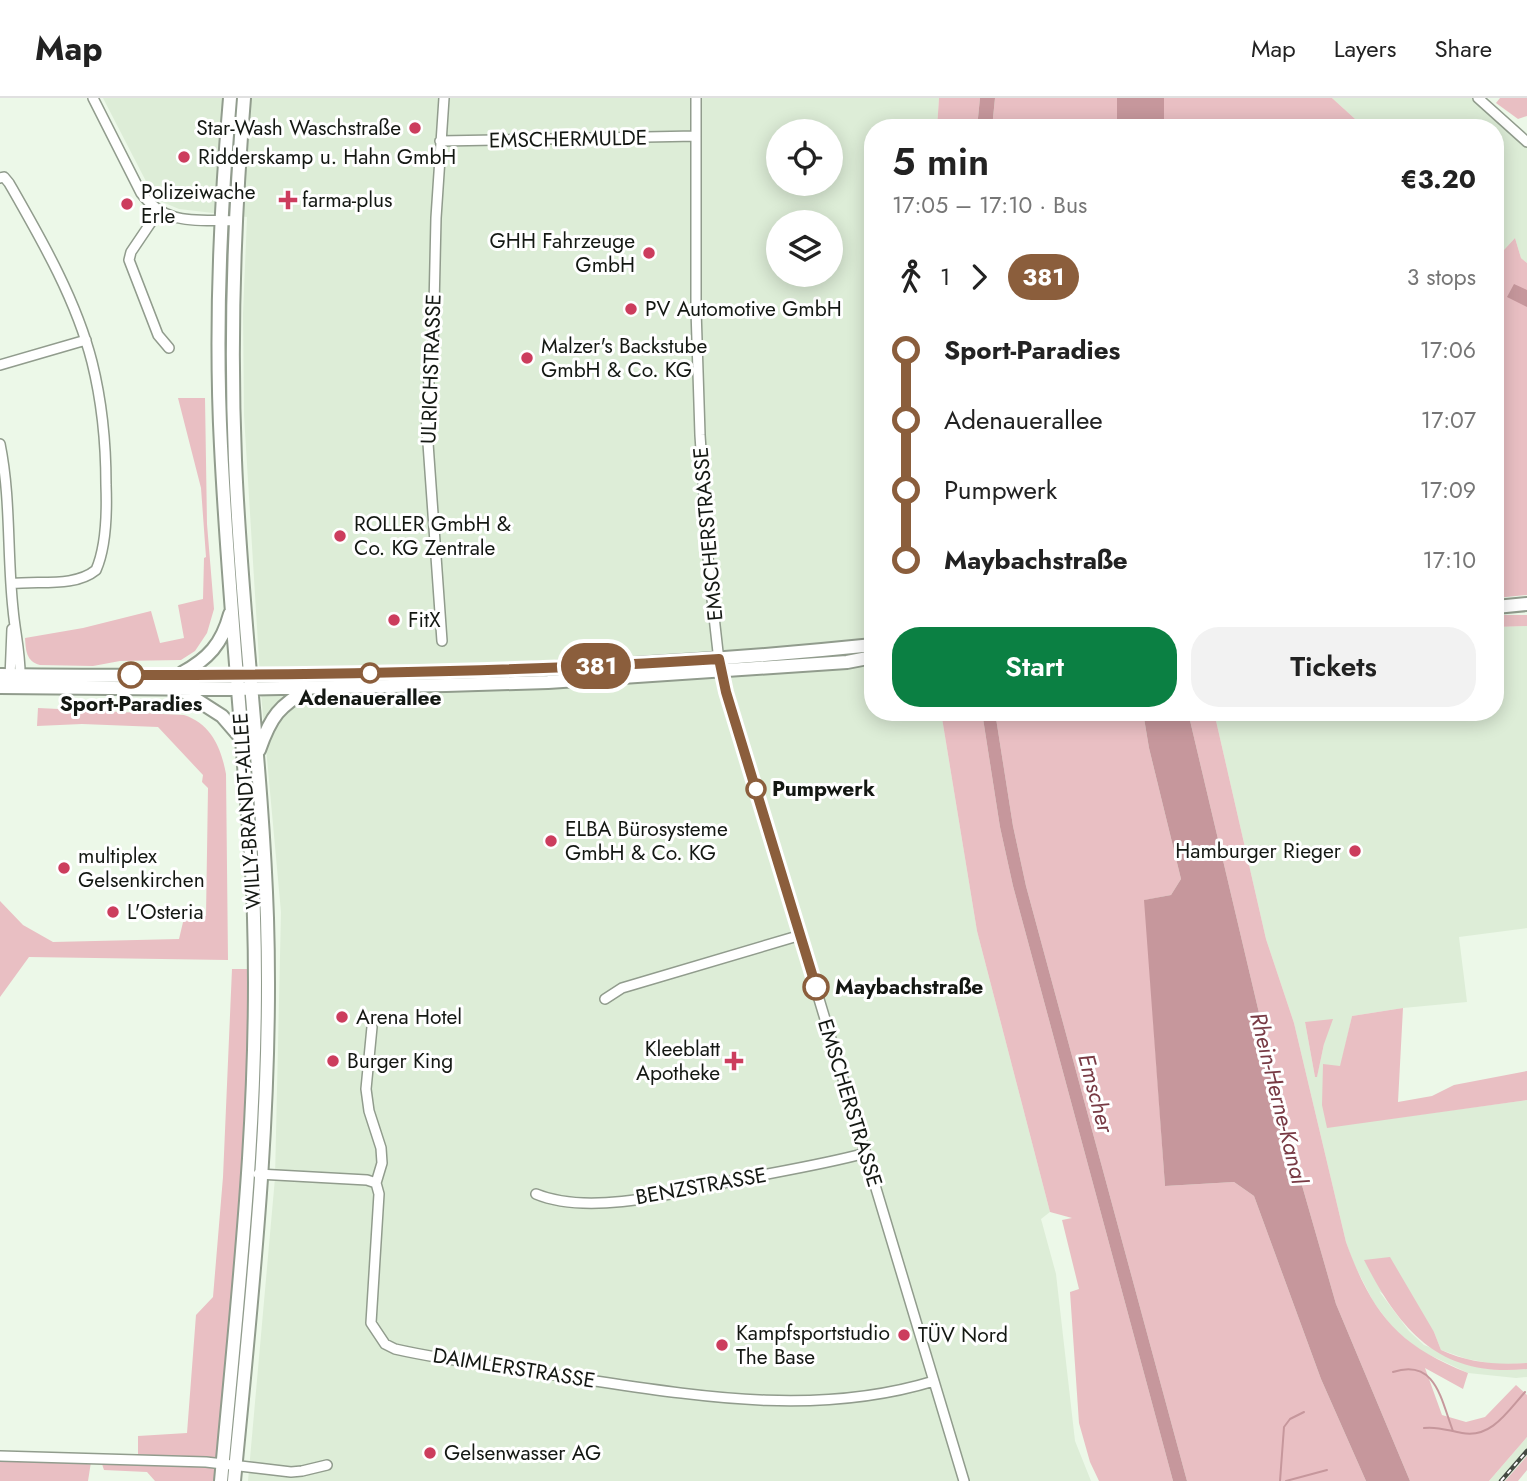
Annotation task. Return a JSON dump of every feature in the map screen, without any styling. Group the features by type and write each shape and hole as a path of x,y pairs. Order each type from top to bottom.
{"main road":[{"name":"WILLY-BRANDT-ALLEE","path":"230,98 221,220 220,443 251,852 256,963 255,1174"},
{"name":"WILLY-BRANDT-ALLEE","path":"233,1481 229,1464 267,1069 267,930 235,460 235,221 244,98"},
{"path":"1504,606 1527,604"},
{"path":"179,675 204,660 214,649 231,610"},
{"path":"252,682 310,688 548,681 720,665 864,646"},
{"path":"10,681 179,675 252,682 545,669 847,662 864,658"},
{"path":"10,681 179,689 238,682"},
{"path":"257,757 265,733 276,713 290,700 310,688"},
{"path":"179,689 222,716 242,740"},
{"name":"WILLY-BRANDT-ALLEE","path":"221,1481 229,1464"}],"street":[{"path":"93,98 141,194 158,212 180,219 235,221"},
{"name":"ULRICHSTRASSE","path":"442,641 426,415 431,402 427,368 433,352 440,141 444,98"},
{"name":"EMSCHERSTRASSE","path":"696,98 696,309 700,435 709,572 720,665 964,1481"},
{"path":"1478,98 1503,119"},
{"path":"1504,120 1526,139"},
{"name":"EMSCHERMULDE","path":"440,141 696,136"},
{"path":"0,178 5,177 9,183 51,258 86,340 93,363 100,408 106,477 105,523 99,563 92,573 65,581 11,584"},
{"path":"158,212 131,252 129,260 158,335 169,348"},
{"path":"0,365 86,340"},
{"path":"0,444 13,610 10,681"},
{"path":"605,999 622,988 801,935"},
{"name":"DAIMLERSTRASSE","path":"372,1027 366,1089 369,1111 381,1148 382,1163 376,1183 379,1195 371,1323 385,1344 395,1349 674,1393 745,1400 833,1400 888,1393 934,1381"},
{"name":"BENZSTRASSE","path":"536,1194 548,1199 576,1202 625,1200 673,1193 866,1153"},
{"path":"255,1174 367,1180 376,1183"},
{"path":"0,1456 229,1464 291,1472 327,1465"}],"shaded area":[{"path":"103,98 939,98 938,119 864,119 864,721 942,721 977,931 1050,1212 1041,1219 1056,1274 1075,1441 1091,1481 248,1481 275,1178 281,912 261,693 244,415 243,314 247,217 179,209 160,201 151,191"},
{"path":"939,98 980,98 978,119 938,119"},
{"path":"995,98 1117,98 1117,119 993,119"},
{"path":"1164,98 1332,98 1355,119 1164,119"},
{"path":"1332,98 1474,98 1498,119 1355,119"},
{"path":"1500,98 1527,98 1527,116 1518,119 1496,103"},
{"path":"1504,125 1527,145 1527,263 1521,258 1515,238 1504,250"},
{"path":"1515,238 1521,258 1527,263 1527,595 1504,597 1504,250"},
{"path":"178,398 205,398 207,524 214,609 207,633 195,651 181,660 120,661 93,666 35,663 28,655 25,638 83,628 151,611 160,643 184,638 178,605 203,599 206,557 201,488"},
{"path":"1504,615 1527,615 1527,626 1504,627"},
{"path":"1527,626 1527,928 1459,937 1467,1002 1352,1016 1327,1127 1527,1100 1527,1363 1500,1365 1467,1359 1441,1350 1434,1332 1379,1291 1409,1331 1424,1345 1479,1367 1496,1370 1527,1369 1527,1377 1468,1373 1419,1350 1394,1329 1374,1303 1346,1242 1294,1023 1266,939 1216,721 1504,721 1504,627","holes":["1305,1022 1324,1044 1315,1077"]},
{"path":"38,708 184,715 208,731 218,746 226,774 228,960 29,957 0,997 0,901 23,925 53,942 179,939 184,918 206,916 208,788 202,782 203,775 158,727 82,724 37,726"},
{"path":"942,721 983,721 1000,827 1013,886 1173,1481 1099,1481 1090,1462 1079,1423 1070,1292 1079,1289 1062,1220 1072,1218 1050,1212 977,931"},
{"path":"996,721 1144,721 1181,879 1171,895 1145,900 1165,1186 1234,1182 1254,1196 1321,1379 1366,1481 1187,1481 1026,886 1013,826"},
{"path":"1190,721 1216,721 1266,939 1294,1023 1346,1242 1366,1288 1390,1324 1405,1338 1423,1351 1468,1373 1463,1389 1425,1368 1442,1415 1466,1422 1485,1417 1516,1385 1527,1395 1527,1437 1489,1481 1410,1481 1336,1304 1289,1140"},
{"path":"232,969 250,969 245,1169 214,1481 155,1481 147,1472 104,1470 102,1464 138,1465 138,1436 187,1433 196,1315 213,1297 223,1177"},
{"path":"1403,1008 1398,1102 1432,1096 1454,1085 1527,1071 1527,1100 1327,1128 1322,1105 1323,1064 1340,1066 1352,1016"},
{"path":"1333,1019 1317,1077 1315,1077 1305,1022"},
{"path":"1390,1257 1434,1332 1441,1350 1483,1362 1527,1363 1527,1369 1496,1370 1470,1366 1447,1357 1426,1344 1408,1328 1392,1308 1364,1260"},
{"path":"1527,1437 1527,1456 1505,1481 1489,1481"},
{"path":"1527,1456 1527,1470 1518,1481 1505,1481"},
{"path":"0,1461 91,1462 88,1481 0,1481"}],"water":[{"path":"980,98 995,98 993,119 978,119"},
{"path":"1117,98 1164,98 1164,119 1117,119"},
{"path":"1514,284 1527,290 1527,307 1507,297"},
{"path":"983,721 996,721 1013,826 1026,886 1187,1481 1173,1481 1013,886 1000,827"},
{"name":"Rhein-Herne-Kanal","path":"1144,721 1190,721 1289,1140 1336,1304 1410,1481 1366,1481 1321,1379 1254,1196 1234,1182 1165,1186 1144,900 1171,895 1181,879"}],"waterway":[{"path":"1393,1372 1407,1369 1428,1376 1440,1395 1453,1431"},
{"path":"1424,1428 1472,1434 1482,1432 1498,1422 1525,1392"},
{"path":"1280,1481 1284,1427 1290,1419 1304,1412"},
{"path":"1286,1481 1327,1470"}],"railway":[{"path":"1501,1481 1527,1451"}],"bus line":[{"name":"381","path":"131,675 251,676 545,669 719,659 726,692 816,987"}],"place":[{"name":"Star-Wash Waschstraße","path":"415,128"},
{"name":"Ridderskamp u. Hahn GmbH","path":"184,157"},
{"name":"farma-plus","path":"288,200"},
{"name":"Polizeiwache Erle","path":"127,204"},
{"name":"GHH Fahrzeuge GmbH","path":"649,253"},
{"name":"PV Automotive GmbH","path":"631,309"},
{"name":"Malzer's Backstube GmbH & Co. KG","path":"527,358"},
{"name":"ROLLER GmbH & Co. KG Zentrale","path":"340,536"},
{"name":"FitX","path":"394,620"},
{"name":"Adenauerallee","path":"370,673"},
{"name":"Sport-Paradies","path":"131,675"},
{"name":"Pumpwerk","path":"756,789"},
{"name":"ELBA Bürosysteme GmbH & Co. KG","path":"551,841"},
{"name":"Hamburger Rieger","path":"1355,851"},
{"name":"multiplex Gelsenkirchen","path":"64,868"},
{"name":"L'Osteria","path":"113,912"},
{"name":"Maybachstraße","path":"816,987"},
{"name":"Arena Hotel","path":"342,1017"},
{"name":"Burger King","path":"333,1061"},
{"name":"Kleeblatt Apotheke","path":"734,1061"},
{"name":"TÜV Nord","path":"904,1335"},
{"name":"Kampfsportstudio The Base","path":"722,1345"},
{"name":"Gelsenwasser AG","path":"430,1453"}],"water label":[{"name":"Emscher","path":"1096,1093"}]}
